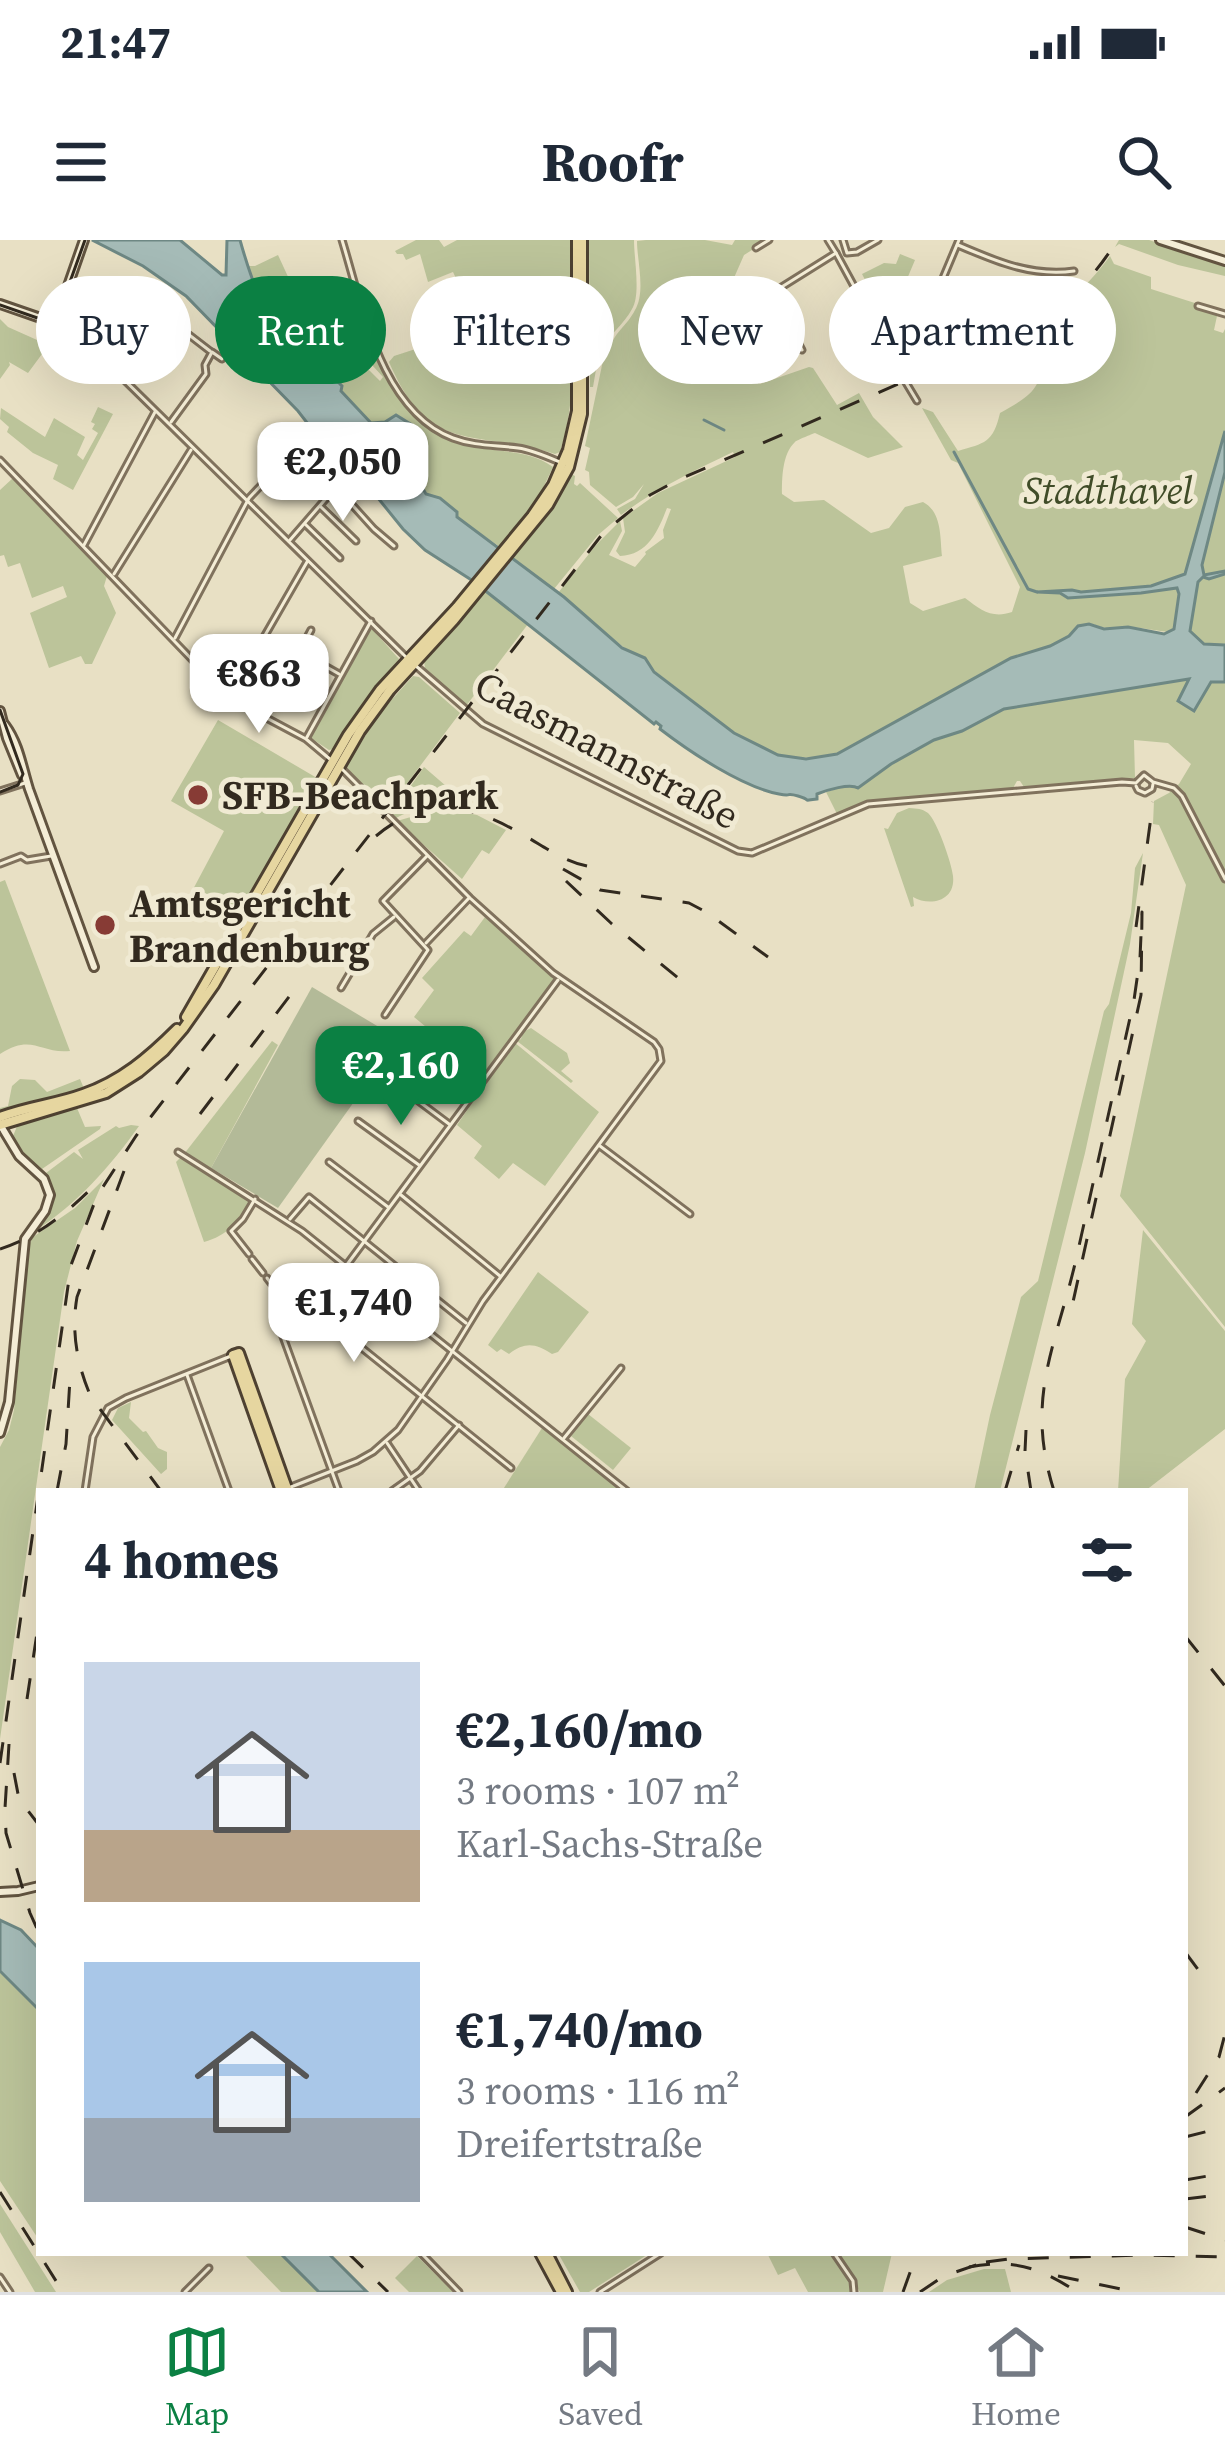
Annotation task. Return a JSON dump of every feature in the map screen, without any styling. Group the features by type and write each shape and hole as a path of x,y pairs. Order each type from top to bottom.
{"main road":[{"path":"0,1123 106,1093 139,1072 183,1030 380,690 474,591 544,501 566,466 579,431 584,386 579,240"},
{"path":"0,1123 38,1104 104,1086 154,1052 180,1026 240,933"},
{"path":"236,1354 284,1488"},
{"path":"546,2256 564,2292"}],"street":[{"path":"71,276 84,240"},
{"path":"342,240 373,340 415,413 453,438 524,448 566,466"},
{"path":"756,248 769,240"},
{"path":"828,240 848,276"},
{"path":"843,240 847,253 878,240"},
{"path":"1160,240 1225,261"},
{"path":"943,276 957,242 1016,268 1049,274 1074,271"},
{"path":"800,276 836,254"},
{"path":"0,304 36,316"},
{"path":"1198,306 1225,314"},
{"path":"191,336 215,354"},
{"path":"170,424 206,374 212,352"},
{"name":"Caasmannstraße","path":"129,384 411,661 483,724 738,851 752,853 868,804 1136,783 1144,775 1153,782 1152,789 1145,793 1136,783"},
{"path":"908,384 916,400"},
{"path":"84,545 156,410"},
{"path":"174,640 248,501 308,436"},
{"path":"113,576 193,447"},
{"path":"0,460 229,698 306,739 336,763 470,898 559,978 659,1049 662,1061 501,1276 423,1396 386,1442 365,1457 290,1488"},
{"path":"330,478 394,546"},
{"path":"288,541 336,487"},
{"path":"320,506 356,542"},
{"path":"304,523 340,558"},
{"path":"229,698 308,560"},
{"path":"306,739 371,621"},
{"path":"276,695 311,630"},
{"path":"299,652 341,675"},
{"path":"0,711 94,967"},
{"path":"0,791 27,782"},
{"path":"1153,782 1174,788 1182,796 1225,879"},
{"path":"0,864 21,856 27,860 53,855"},
{"path":"385,1015 428,950 383,901 428,855"},
{"path":"424,944 470,898"},
{"path":"341,988 373,934 395,916"},
{"path":"346,1266 559,978"},
{"path":"389,1079 451,1125"},
{"path":"358,1121 420,1166"},
{"path":"0,1123 15,1152 44,1179 50,1195 25,1239 8,1406 0,1433"},
{"path":"599,1146 689,1214"},
{"path":"178,1153 288,1221 623,1488"},
{"path":"328,1162 390,1208"},
{"path":"399,1194 501,1276"},
{"path":"288,1221 309,1197 468,1324"},
{"path":"255,1199 231,1231 285,1301"},
{"path":"285,1301 306,1301 511,1468"},
{"path":"285,1301 279,1326 338,1488"},
{"path":"85,1488 93,1437 108,1408 236,1354"},
{"path":"563,1439 621,1367"},
{"path":"186,1373 228,1488"},
{"path":"0,1376 11,1376"},
{"path":"396,1488 459,1425"},
{"path":"386,1442 417,1488"},
{"path":"0,1892 36,1886"},
{"path":"424,2256 459,2292"},
{"path":"600,2292 657,2256"},
{"path":"836,2256 853,2281 854,2292"},
{"path":"185,2292 209,2268"},
{"path":"0,2277 10,2292"}],"green space":[{"path":"416,240 439,240 444,247 457,240 571,240 572,276 455,276 453,272 426,276 420,254 406,260 395,251"},
{"path":"589,240 634,240 636,295 632,309 614,332 614,276 589,276"},
{"path":"705,240 732,245 735,240 768,240 744,255 735,276 639,276 637,241"},
{"path":"1119,240 1149,240 1225,265 1225,276 1119,244 1115,247"},
{"path":"900,254 915,260 908,276 862,274 884,263 896,264"},
{"path":"278,255 288,276 251,276 247,266"},
{"name":"Stadthavel","path":"1110,256 1114,264 1151,277 1151,289 1223,312 1225,317 1217,316 1214,330 1223,333 1225,329 1225,431 1220,450 1225,452 1225,645 1204,644 1191,632 1093,624 1050,647 1011,658 836,754 781,756 740,738 558,593 620,521 622,531 609,555 635,567 664,538 671,509 667,508 645,546 620,556 616,551 625,532 623,518 658,493 735,457 733,452 689,473 621,515 617,509 635,499 644,484 616,507 590,485 585,470 590,448 585,446 598,384 614,384 614,339 638,303 638,384 805,384 809,367 837,405 859,393 873,417 903,447 868,458 815,433 795,442 787,453 782,494 794,502 824,500 871,533 889,528 905,507 923,502 934,512 939,526 942,556 903,566 910,603 923,611 965,598 987,612 1005,614 1012,612 1020,587 958,463 951,460 922,408 933,412 958,451 986,440 1000,413 1036,384 1116,384 1116,276 1093,276"},
{"path":"0,319 36,340 36,362 28,373 9,362 0,379"},
{"path":"410,351 410,384 572,384 560,452 456,434 438,426 404,392 389,362"},
{"path":"386,374 415,416 442,436 545,462 553,467 537,501 500,547 457,517 440,498 427,494 410,461 412,425 389,419 371,423 341,391 342,386 386,384"},
{"path":"98,407 113,414 73,490 53,479 58,465 33,453 7,432 9,427 0,419 1,408 45,437 54,418 85,437 77,455 83,460 98,433 91,422"},
{"path":"571,474 574,484 580,483 618,518 554,589 512,557"},
{"path":"13,478 107,576 104,586 116,613 92,664 85,664 81,656 49,668 30,613 67,597 63,586 32,598 20,563 8,567 4,555 0,556 0,490"},
{"path":"485,589 528,624 466,706 425,668 424,661"},
{"path":"372,629 399,659 329,750 311,738"},
{"path":"1225,664 1225,1327 1120,1196 1186,885 1159,825 1153,824 1154,801 1179,784 1191,764 1168,743 1134,740 1135,778 1024,787 1017,781 1013,788 870,801 837,814 826,792 863,785 934,740 1003,709 1166,681 1211,682"},
{"path":"413,676 460,713 387,810 383,806 395,791 378,802 346,767 378,715"},
{"path":"218,720 317,778 236,919 190,895 224,831 171,801"},
{"path":"424,767 446,786 432,791 435,800 456,794 482,811 438,804 396,818 391,814"},
{"path":"909,808 923,810 932,818 953,876 950,891 941,900 913,897 911,907 884,828"},
{"path":"452,810 477,815 506,830 489,854 482,850 462,879 397,821"},
{"path":"1143,853 1130,944 1085,1153 1001,1488 975,1488 1021,1297 1038,1281 1131,913 1135,868"},
{"path":"5,880 70,1051 20,1045 0,1054 0,882"},
{"path":"485,917 555,980 484,1075 414,1017 434,990 422,978 464,931 471,936"},
{"path":"312,987 399,1039 278,1208 211,1168"},
{"path":"531,1028 567,1053 570,1063 561,1071 571,1083 517,1041"},
{"path":"272,1041 278,1045 211,1168 184,1154"},
{"path":"514,1042 599,1112 545,1186 513,1163 499,1179 474,1158 482,1146 457,1125"},
{"path":"20,1079 35,1080 47,1092 80,1079 85,1091 0,1114"},
{"path":"77,1108 85,1127 100,1129 42,1169 27,1158 13,1136 18,1124"},
{"path":"116,1126 139,1126 104,1170 79,1197 35,1231 52,1204 53,1190 46,1173 74,1152 83,1159 78,1150"},
{"path":"181,1157 251,1199 232,1227 204,1242 176,1162"},
{"path":"104,1179 77,1241 64,1292 0,1739 0,1447 14,1410 29,1245"},
{"path":"1143,1230 1225,1331 1225,1429 1149,1488 1118,1488 1125,1379 1146,1341 1132,1324"},
{"path":"538,1272 589,1312 558,1352 530,1345 509,1354 501,1349 497,1352 488,1345"},
{"path":"131,1402 129,1418 167,1452 167,1469 161,1474 112,1420 118,1408"},
{"path":"588,1414 631,1448 613,1470 571,1436"},
{"path":"542,1428 618,1488 504,1488"},
{"path":"0,1971 36,2007 36,2235 0,2181"},
{"path":"0,2204 56,2292 35,2292 0,2232"},
{"path":"246,2256 283,2256 319,2292 281,2292"},
{"path":"417,2256 453,2292 409,2292 395,2278"},
{"path":"560,2256 645,2256 589,2292 580,2292"},
{"path":"768,2256 833,2256 851,2292 808,2292 795,2268 778,2275"},
{"path":"839,2256 891,2256 883,2292 860,2292"},
{"path":"984,2269 1005,2269 1011,2292 929,2292 947,2280"}],"water":[{"path":"92,240 180,240 226,275 227,240 240,240 252,276 215,276 215,326 191,301 191,276 157,276"},
{"path":"272,384 340,384 371,423 396,415 412,425 411,461 426,494 440,498 457,517 564,597 622,648 645,658 654,672 734,733 778,755 806,759 837,754 1011,658 1069,636 1078,626 1128,627 1164,634 1174,629 1177,588 1068,598 1037,592 1151,586 1185,574 1225,431 1225,472 1202,565 1204,575 1225,574 1198,582 1190,631 1204,644 1225,645 1225,682 1211,682 1194,711 1178,701 1189,679 1004,709 934,740 858,788 832,789 808,800 779,794 717,768 672,738 473,581 425,550 361,477 325,446"},
{"path":"0,1920 21,1930 36,1946 36,2007 0,1971"},
{"path":"283,2256 331,2256 367,2292 319,2292"}],"waterway":[{"path":"704,420 724,430"},
{"path":"954,452 1028,589 1037,592"}],"tram line":[{"path":"0,305 46,321 57,318 85,240"},
{"path":"0,710 23,774 18,785 0,792"}],"railway":[{"path":"39,1488 71,1265 97,1196 136,1136 604,532 650,495 678,480 1031,325 1085,282 1117,240"},
{"path":"1136,927 1153,802"},
{"path":"376,836 411,814 463,810 499,822 570,861 606,868"},
{"path":"563,869 600,890 689,903 768,957"},
{"path":"566,881 693,990"},
{"path":"1053,1488 1042,1427 1047,1371 1134,1000 1142,912 1141,995 1073,1302"},
{"path":"200,1114 298,985"},
{"path":"124,1171 77,1297 77,1348 91,1397 159,1488"},
{"path":"0,1249 53,1221 98,1182"},
{"path":"58,1488 70,1379"},
{"path":"1026,1430 1031,1488"},
{"path":"1006,1488 1019,1445"},
{"path":"0,1763 36,1510"},
{"path":"27,1699 36,1640"},
{"path":"1188,1640 1225,1686"},
{"path":"9,1744 6,1833 36,1926"},
{"path":"14,1773 19,1799 36,1821"},
{"path":"1188,1956 1203,1976"},
{"path":"1196,2093 1219,2057 1225,2034"},
{"path":"1188,2115 1225,2088"},
{"path":"1188,2136 1225,2127"},
{"path":"1188,2179 1225,2173"},
{"path":"0,2192 36,2249"},
{"path":"1188,2199 1225,2194"},
{"path":"1188,2228 1225,2240"},
{"path":"40,2256 63,2292"},
{"path":"351,2256 388,2292"},
{"path":"903,2292 916,2256"},
{"path":"986,2262 1108,2256"},
{"path":"1183,2256 1225,2257"},
{"path":"920,2292 944,2276 982,2263"},
{"path":"969,2267 1026,2267 1077,2292"},
{"path":"1058,2276 1136,2292"}],"place":[{"name":"SFB-Beachpark","path":"198,795"},
{"name":"Amtsgericht Brandenburg","path":"105,925"}]}
